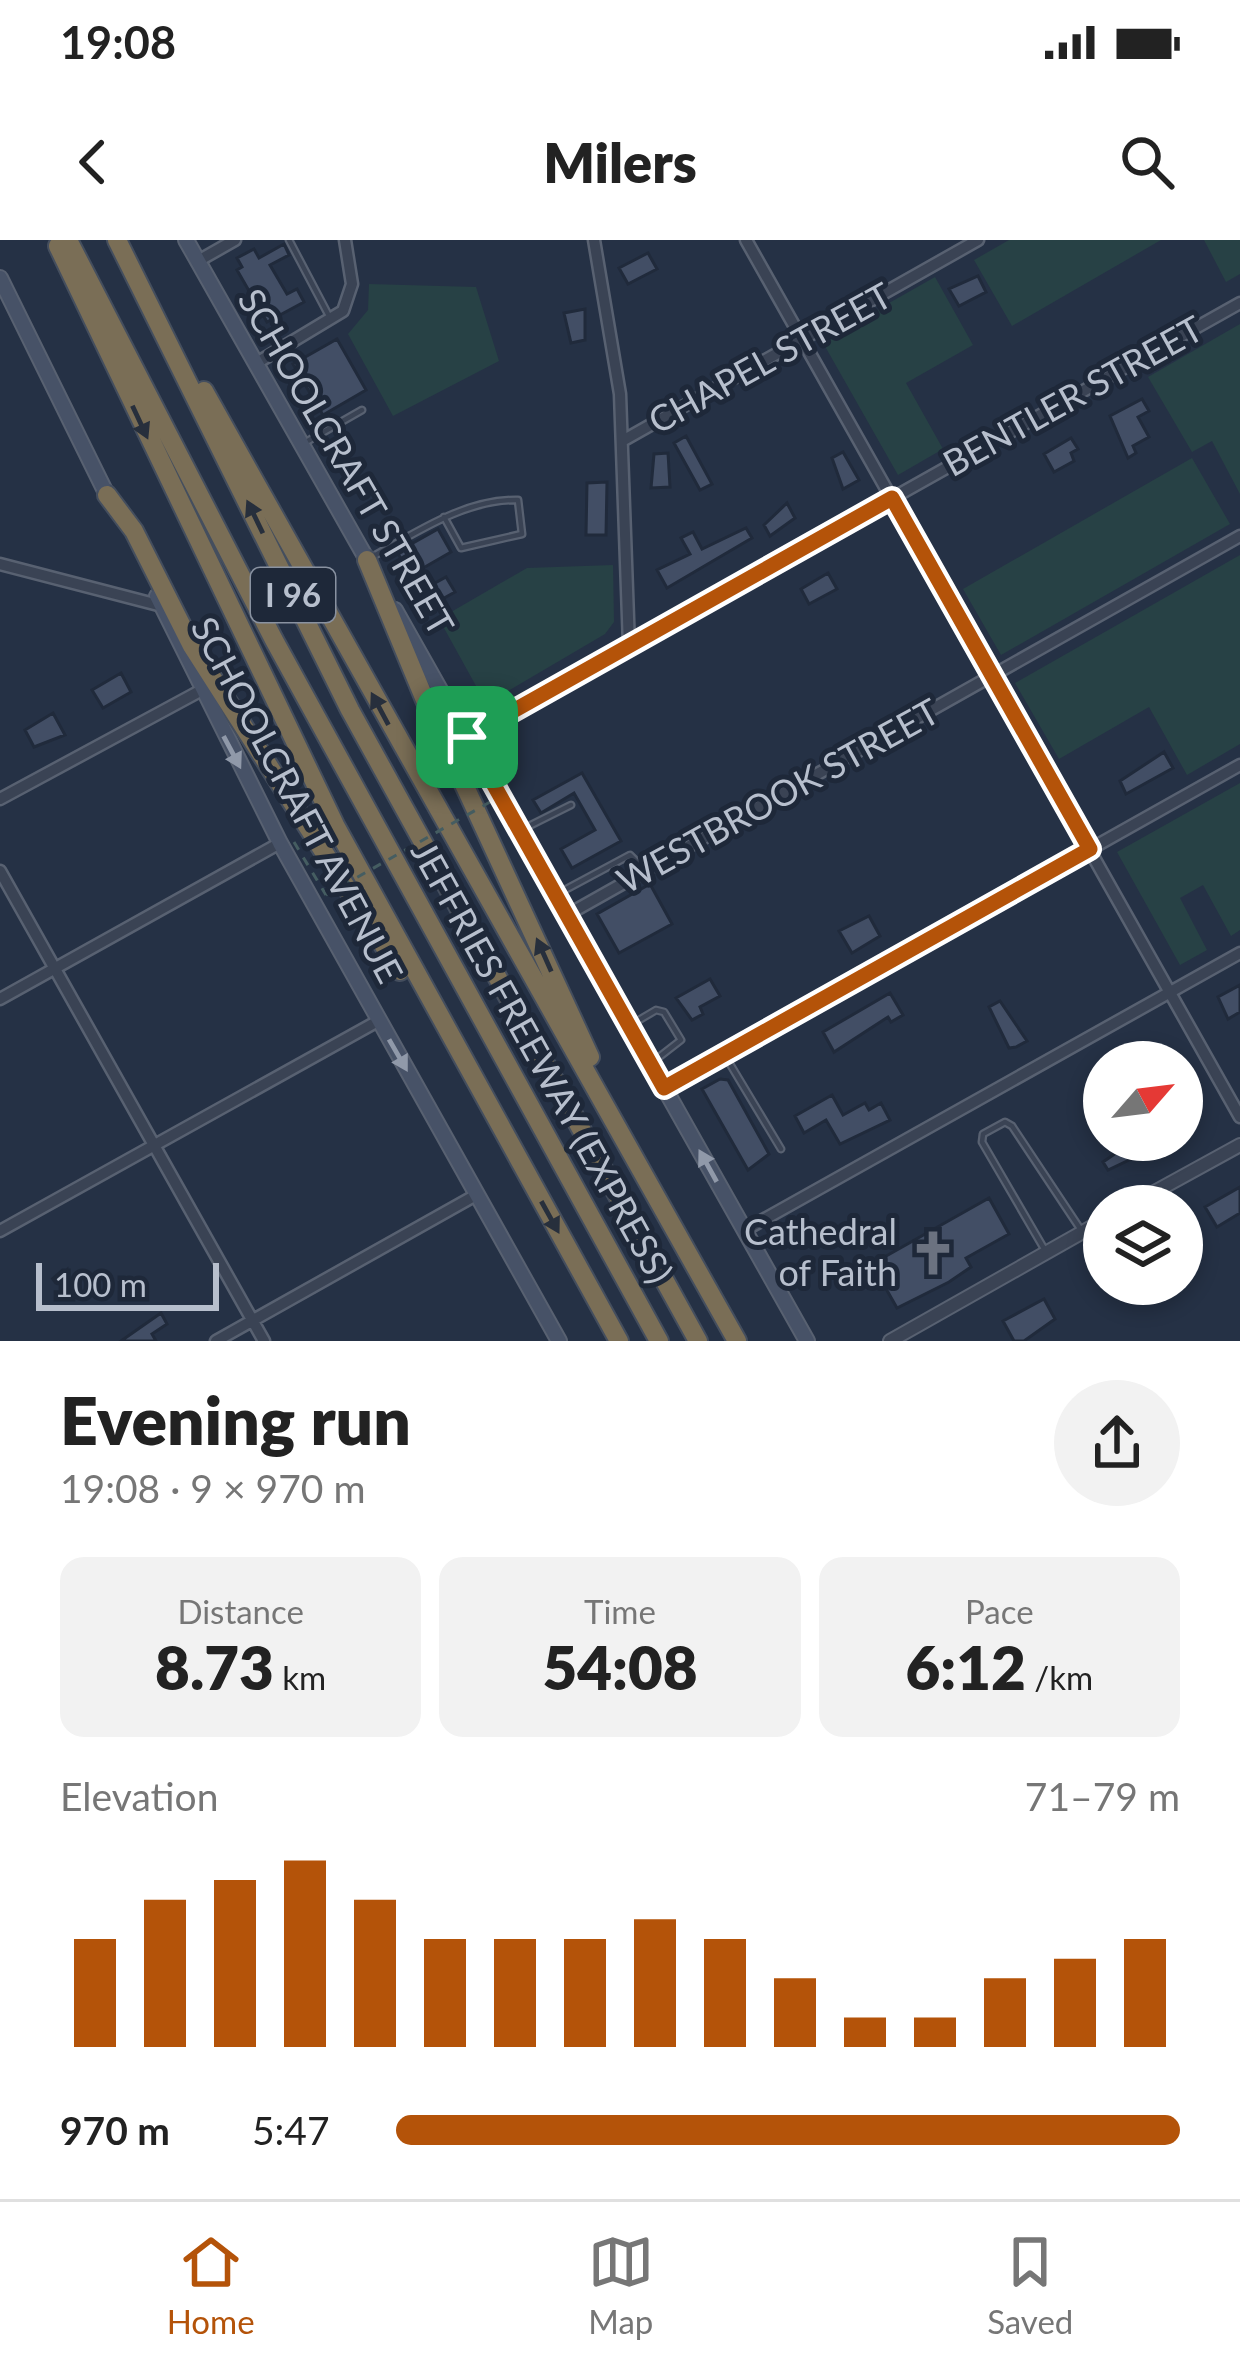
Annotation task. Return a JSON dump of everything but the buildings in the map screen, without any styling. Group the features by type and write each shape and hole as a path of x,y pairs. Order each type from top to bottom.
{"highway":[{"name":"I 96","path":"56,240 303,761 492,1115 620,1341"},
{"name":"JEFFRIES FREEWAY (EXPRESS)","path":"68,240 274,640 659,1341"},
{"name":"I 96","path":"117,240 260,485 737,1341"},
{"name":"JEFFRIES FREEWAY (EXPRESS)","path":"131,268 350,710 698,1341"},
{"path":"107,495 134,531 202,662 492,1115"},
{"path":"367,560 582,1043 687,1235 706,1286"}],"main road":[{"name":"SCHOOLCRAFT STREET","path":"186,240 807,1341"},
{"name":"SCHOOLCRAFT AVENUE","path":"0,278 200,691 554,1339"}],"street":[{"path":"198,262 235,240"},
{"path":"256,364 332,321 352,291 346,240"},
{"path":"746,240 1240,1117"},
{"name":"CHAPEL STREET","path":"624,440 978,240"},
{"path":"599,241 624,440 629,646"},
{"name":"BENTLER STREET","path":"467,737 1240,303"},
{"name":"WESTBROOK STREET","path":"567,915 1240,536"},
{"path":"0,564 162,606"},
{"path":"0,799 200,691"},
{"path":"664,1088 1240,765"},
{"path":"0,999 280,843"},
{"path":"0,871 264,1341"},
{"path":"745,1230 1240,953"},
{"path":"0,1231 378,1021"},
{"path":"1168,1185 1240,1145"},
{"path":"216,1341 476,1195"},
{"path":"890,1341 1082,1232"}],"lane":[{"path":"289,240 332,321"},
{"path":"301,445 362,410"},
{"path":"367,560 444,518 500,500 518,500 522,533 461,548 444,518"},
{"path":"520,831 571,805"},
{"path":"556,894 630,854 645,870"},
{"path":"629,1025 656,1010 664,1012 682,1040 651,1063"},
{"path":"724,1054 782,1149"},
{"path":"1046,1252 982,1142 983,1135 994,1128 1005,1122 1012,1126 1082,1232"}],"path":[{"path":"326,895 490,802"}],"green space":[{"path":"1009,240 1161,240 1012,326 974,260"},
{"path":"1204,240 1240,240 1240,274 1226,282"},
{"path":"935,277 973,345 906,383 943,449 898,475 822,341"},
{"path":"369,284 476,287 499,361 393,416 348,334 368,310"},
{"path":"1240,324 1240,494 1212,441 1192,452 1148,377"},
{"path":"1192,458 1230,524 1001,655 963,589"},
{"path":"1240,555 1240,744 1187,775 1149,707 1059,759 1015,683"},
{"path":"613,565 614,622 605,634 486,704 439,619 527,568"},
{"path":"1240,783 1240,930 1231,936 1203,885 1180,898 1207,950 1180,965 1117,852"}],"place":[{"name":"Cathedral of Faith","path":"933,1253"}],"route":[{"path":"892,498 1090,849 664,1088 467,737 892,498"}]}
